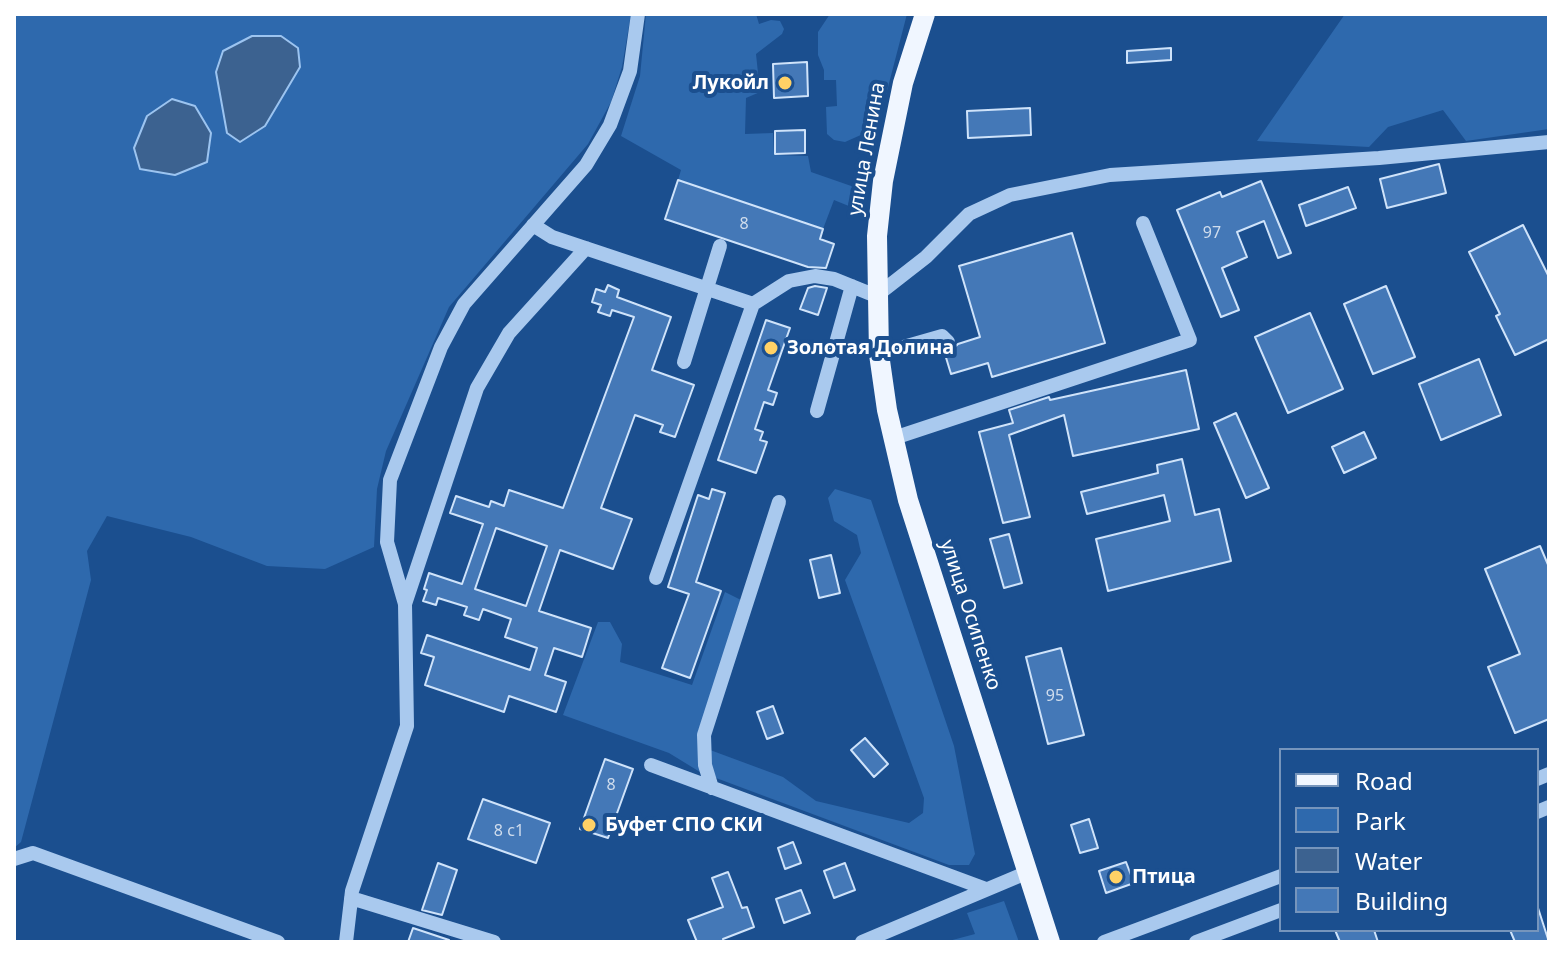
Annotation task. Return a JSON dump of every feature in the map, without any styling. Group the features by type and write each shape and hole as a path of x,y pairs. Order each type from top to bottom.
{"main road":[{"name":"улица Ленина","path":"876,296 877,236 883,181 903,83 925,14"},
{"name":"улица Осипенко","path":"876,296 879,354 908,500 1050,942"}],"street":[{"path":"346,942 351,898 407,726 405,604 387,542 390,480 441,347 464,304 586,165 610,125 630,71 638,14"},
{"path":"656,578 753,304 789,281 815,276 834,279 876,296 926,257 969,214 1010,195 1110,175 1379,158 1549,142"},
{"path":"894,438 1190,340 1143,223"},
{"path":"533,225 552,237 753,304"},
{"path":"684,362 720,246"},
{"path":"405,604 477,388 509,333 586,248"},
{"path":"817,411 852,286"},
{"path":"879,354 942,336 948,342"},
{"path":"712,788 705,765 704,735 779,502"},
{"path":"651,765 986,889"},
{"path":"14,859 33,853 278,942"},
{"path":"862,942 1026,873"},
{"path":"1104,942 1279,877"},
{"path":"351,898 494,942"},
{"path":"1196,942 1279,911"}],"green space":[{"path":"14,14 631,14 622,67 611,102 588,144 449,307 386,451 377,489 374,547 325,569 267,566 191,537 107,516 87,551 91,580 21,842 14,848","holes":["252,36 240,142 227,132 216,72 223,51"]},
{"path":"646,14 756,14 759,24 780,21 784,29 782,34 756,54 760,92 746,98 745,134 773,133 774,155 808,156 811,172 857,188 863,198 861,211 834,200 823,229 678,180 681,170 621,136 640,76"},
{"path":"830,14 907,14 880,118 863,134 845,142 834,140 827,134 826,107 837,106 836,80 824,80 818,55 818,32"},
{"path":"1345,14 1549,14 1549,129 1466,141 1443,110 1388,127 1369,147 1257,141"},
{"path":"835,489 871,500 954,746 975,854 969,865 949,865 700,772 669,753 563,715 598,622 610,622 622,644 620,662 692,685 725,592 743,601 745,628 698,731 702,747 783,777 816,801 909,823 923,813 924,798 845,580 861,553 857,535 834,521 828,498"},
{"path":"1004,901 1019,942 945,942 975,934 967,913"}],"water":[{"path":"252,36 281,36 298,48 300,67 265,126 240,142 227,133 216,72 223,51"},
{"path":"172,99 195,106 211,133 207,162 175,175 140,169 134,148 147,116"}],"building":[{"path":"1171,48 1171,60 1127,63 1127,51"},
{"path":"807,62 808,96 774,98 773,64"},
{"path":"1030,108 1031,135 968,138 967,111"},
{"path":"805,130 805,153 775,154 775,131"},
{"path":"1439,164 1446,193 1387,208 1380,179"},
{"path":"678,180 823,229 820,239 834,244 826,268 808,267 665,219"},
{"path":"1261,181 1291,253 1278,258 1264,221 1237,232 1247,257 1222,268 1239,310 1221,317 1177,210 1220,192 1222,197"},
{"path":"1348,187 1356,208 1306,226 1299,205"},
{"path":"1523,225 1549,277 1549,339 1515,355 1496,316 1500,314 1469,252"},
{"path":"1072,233 1105,343 992,377 988,363 951,374 944,351 951,351 958,344 980,337 959,266"},
{"path":"608,285 619,290 617,297 671,317 652,370 694,385 675,437 660,432 663,425 635,415 601,508 632,519 613,569 560,550 539,611 591,628 582,657 554,648 545,675 566,682 556,712 509,696 504,712 425,685 434,657 421,653 427,635 530,670 537,648 505,637 511,619 483,609 479,620 464,615 467,607 438,598 436,605 423,601 427,590 424,589 429,573 462,584 483,524 450,513 456,496 489,507 491,501 504,506 509,490 563,508 634,317 612,310 610,316 598,312 601,305 592,302 596,289 605,292","holes":["496,528 547,546 526,606 475,589"]},
{"path":"1386,286 1415,357 1373,374 1344,304"},
{"path":"808,288 827,288 818,315 800,309"},
{"path":"1310,313 1343,389 1288,413 1255,337"},
{"path":"766,320 790,328 768,390 777,393 773,405 764,402 755,429 763,432 760,440 767,442 756,473 718,460"},
{"path":"1479,359 1501,415 1441,440 1419,384"},
{"path":"1186,370 1199,429 1073,456 1064,415 1009,435 1030,517 1003,523 979,432 1013,423 1009,410 1049,397 1050,400"},
{"path":"1236,413 1269,488 1246,498 1214,423"},
{"path":"1364,432 1376,458 1344,473 1332,447"},
{"path":"1182,459 1195,515 1219,509 1231,561 1108,591 1096,539 1170,521 1164,495 1087,514 1081,492 1158,473 1157,465"},
{"path":"712,489 725,493 696,582 721,591 690,678 662,668 689,594 668,587 698,495 709,499"},
{"path":"1009,534 1022,583 1004,588 990,539"},
{"path":"1540,546 1549,567 1549,719 1515,733 1488,667 1520,654 1485,569"},
{"path":"831,555 840,593 819,598 810,560"},
{"path":"1061,648 1084,735 1048,744 1026,657"},
{"path":"773,706 783,733 767,739 757,712"},
{"path":"865,738 888,764 874,777 851,750"},
{"path":"605,759 633,769 608,838 580,829"},
{"path":"483,799 550,823 536,863 468,839"},
{"path":"1089,819 1098,848 1080,853 1071,825"},
{"path":"793,842 801,863 785,869 778,848"},
{"name":"Птица","path":"1126,862 1134,883 1106,893 1099,871"},
{"path":"438,863 457,870 442,915 422,910"},
{"path":"845,863 855,890 834,898 824,871"},
{"path":"728,872 742,908 747,907 754,927 723,939 724,942 697,942 688,920 723,907 712,878"},
{"path":"801,890 810,913 784,923 776,899"},
{"path":"1539,911 1549,942 1515,942 1511,932 1539,932"},
{"path":"413,928 449,940 449,942 408,942"},
{"path":"1336,932 1375,932 1378,942 1340,942"}],"place":[{"name":"Лукойл","path":"785,83"},
{"name":"Золотая Долина","path":"771,348"},
{"name":"Буфет СПО СКИ","path":"589,825"},
{"name":"Птица","path":"1116,877"}]}
